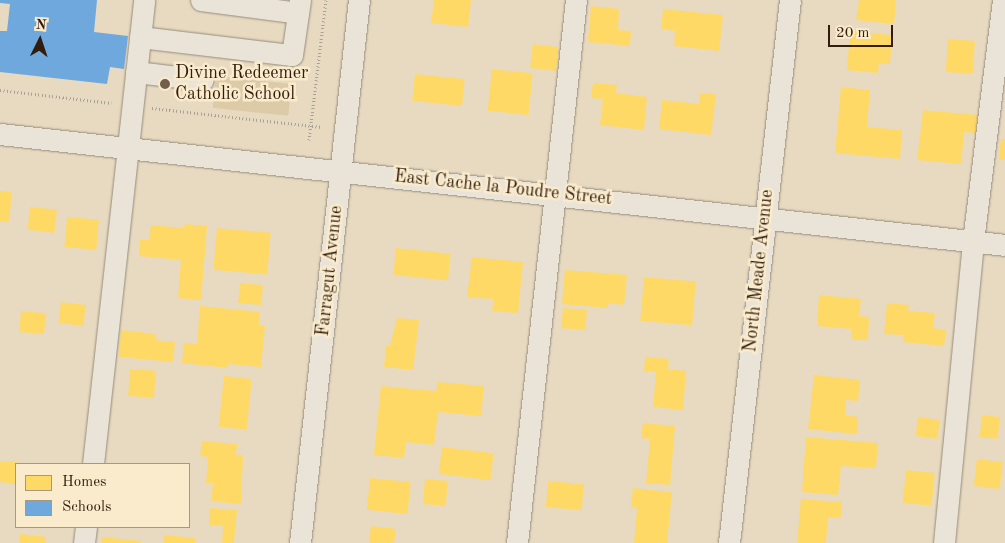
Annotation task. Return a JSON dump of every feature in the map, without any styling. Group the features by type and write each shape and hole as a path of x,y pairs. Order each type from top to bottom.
{"street":[{"path":"93,463 144,0"},
{"path":"140,37 292,55 299,6 201,0"},
{"name":"Farragut Avenue","path":"300,543 359,0"},
{"path":"517,543 576,0"},
{"name":"North Meade Avenue","path":"729,543 790,0"},
{"path":"944,543 972,241 1002,0"},
{"path":"136,72 203,80"},
{"name":"East Cache la Poudre Street","path":"0,134 340,170 1005,245"},
{"path":"84,543 86,528"}],"path":[{"path":"309,140 326,0"},
{"path":"0,90 322,127"}],"shaded area":[{"path":"216,76 292,84 288,116 213,108"}],"building: Homes":[{"path":"434,0 471,0 468,27 431,23"},
{"path":"859,0 896,0 894,24 856,20"},
{"path":"591,6 619,9 618,30 631,31 630,46 588,42"},
{"path":"663,9 723,15 719,51 674,46 675,31 661,29"},
{"path":"850,31 892,35 890,64 879,63 878,73 847,70"},
{"path":"948,39 975,41 973,74 946,72"},
{"path":"533,44 559,47 556,71 530,68"},
{"path":"492,69 533,73 528,115 488,111"},
{"path":"415,74 465,79 462,106 412,101"},
{"path":"593,83 617,85 616,93 647,97 644,130 600,125 603,99 591,98"},
{"path":"841,87 870,90 867,127 902,130 900,159 835,153"},
{"path":"700,93 716,94 711,135 659,129 662,100 699,104"},
{"path":"923,110 978,115 976,133 964,132 961,164 917,160"},
{"path":"1001,139 1005,139 1005,160 999,160"},
{"path":"0,191 12,192 9,222 0,221"},
{"path":"30,207 57,210 54,233 28,230"},
{"path":"67,217 99,220 96,250 64,247"},
{"path":"185,224 207,226 201,300 178,298 181,260 139,256 140,240 149,240 151,225 184,228"},
{"path":"217,228 271,233 267,275 213,270"},
{"path":"396,248 451,254 448,281 393,275"},
{"path":"472,257 523,262 518,313 492,311 494,299 467,297"},
{"path":"565,270 627,275 624,305 608,303 608,308 562,304"},
{"path":"644,277 696,282 692,325 640,321"},
{"path":"240,283 263,285 261,305 238,303"},
{"path":"819,295 861,299 859,316 869,317 868,340 851,339 852,329 817,326"},
{"path":"61,302 86,305 83,326 58,323"},
{"path":"887,303 909,305 908,311 935,313 933,328 946,330 944,346 903,342 904,335 884,334"},
{"path":"200,306 260,312 259,325 265,326 261,367 228,364 228,368 182,363 184,343 197,344"},
{"path":"563,308 587,310 585,330 561,328"},
{"path":"21,311 46,313 44,334 19,332"},
{"path":"397,318 419,320 413,370 384,367 386,346 390,346"},
{"path":"121,330 156,334 156,340 175,342 173,362 119,357"},
{"path":"645,357 669,359 668,369 686,371 683,410 653,407 656,372 644,371"},
{"path":"130,369 156,371 154,398 128,396"},
{"path":"814,375 860,380 858,401 846,400 845,415 858,417 857,434 808,429"},
{"path":"224,376 252,379 247,430 219,427"},
{"path":"438,382 484,386 481,416 438,412 434,445 406,442 404,458 374,455 381,386 436,391"},
{"path":"982,415 1000,417 998,439 980,437"},
{"path":"918,417 940,420 937,439 915,436"},
{"path":"643,423 675,426 670,485 646,483 650,439 641,438"},
{"path":"806,437 878,443 876,468 841,466 838,495 802,492"},
{"path":"202,441 237,444 236,455 243,455 241,504 211,501 213,483 206,483 208,457 200,456"},
{"path":"442,447 494,453 490,480 439,474"},
{"path":"977,459 1003,462 1000,489 974,486"},
{"path":"0,461 23,463 15,463 15,484 0,482"},
{"path":"906,470 935,473 931,506 903,503"},
{"path":"370,478 411,482 407,514 367,510"},
{"path":"425,479 448,481 446,506 423,504"},
{"path":"548,481 584,484 582,510 546,507"},
{"path":"633,488 672,492 667,543 634,543 637,508 631,507"},
{"path":"801,499 842,502 841,518 828,517 826,543 797,543"},
{"path":"210,508 237,510 234,543 222,543 223,526 209,525"},
{"path":"371,526 396,529 394,543 369,543"},
{"path":"20,534 46,537 45,543 19,543"},
{"path":"164,535 196,538 195,543 163,543"},
{"path":"102,537 141,541 141,543 101,543"}],"building: Schools":[{"path":"0,0 97,0 94,32 128,36 124,69 110,67 107,84 0,72 0,31 7,31 10,4 0,3"}],"place":[{"name":"Divine Redeemer Catholic School","path":"165,84"}]}
